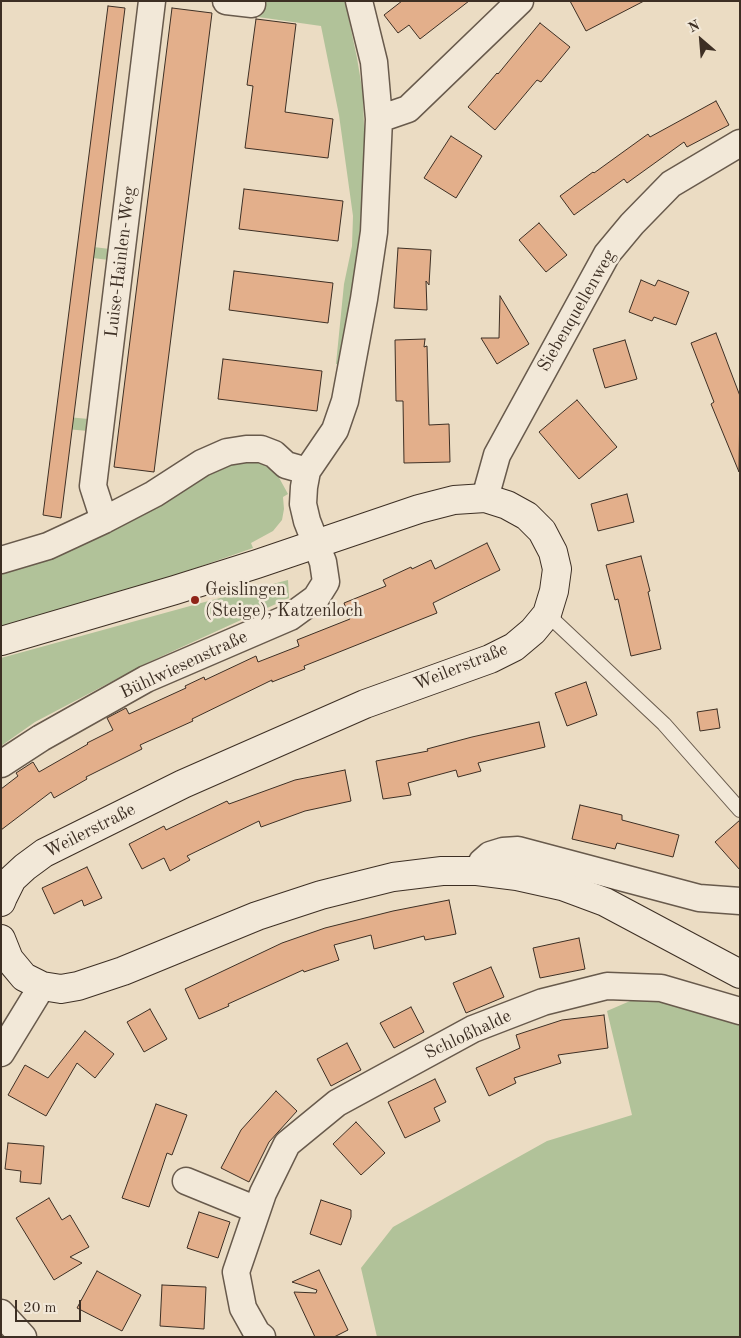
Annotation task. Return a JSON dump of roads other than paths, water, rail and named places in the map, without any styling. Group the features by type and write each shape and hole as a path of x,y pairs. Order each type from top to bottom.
{"street":[{"name":"Luise-Hainlen-Weg","path":"104,520 93,486 152,1"},
{"path":"226,1 252,4"},
{"path":"1,560 48,546 104,520 154,494 202,463 227,452 261,449 274,454 286,465 307,471 335,430 345,401 374,232 379,120 374,62 359,1"},
{"path":"379,120 408,109 520,1"},
{"name":"Siebenquellenweg","path":"485,498 498,455 607,254 632,224 671,184 740,143"},
{"name":"Bühlwiesenstraße","path":"1,764 41,738 146,679 290,617 316,598 326,582 323,562 307,521 303,504 307,471"},
{"name":"Weilerstraße","path":"1,641 175,590 419,509 454,500 485,498 508,505 527,516 542,531 546,538 553,552 556,569 554,591 547,614 533,631 514,647 490,659 365,704 183,784 44,853 24,867 12,879 1,902"},
{"path":"477,871 482,862 490,855 503,851 518,850 699,898 740,902"},
{"path":"1,939 9,959 24,977 42,986 61,989 78,986 123,971 258,916 321,896 393,877 442,871 477,871 517,876 562,886 606,902 740,974"},
{"path":"1,1053 42,986"},
{"name":"Schloßhalde","path":"262,1337 257,1333 244,1308 236,1272 262,1193 287,1144 337,1103 473,1029 543,1002 607,986 661,988 740,1011"},
{"path":"186,1181 257,1210"},
{"path":"1,1313 23,1337"}],"lane":[{"path":"547,614 664,724 740,810"}],"place":[{"name":"Geislingen (Steige), Katzenloch","path":"195,600"}]}
